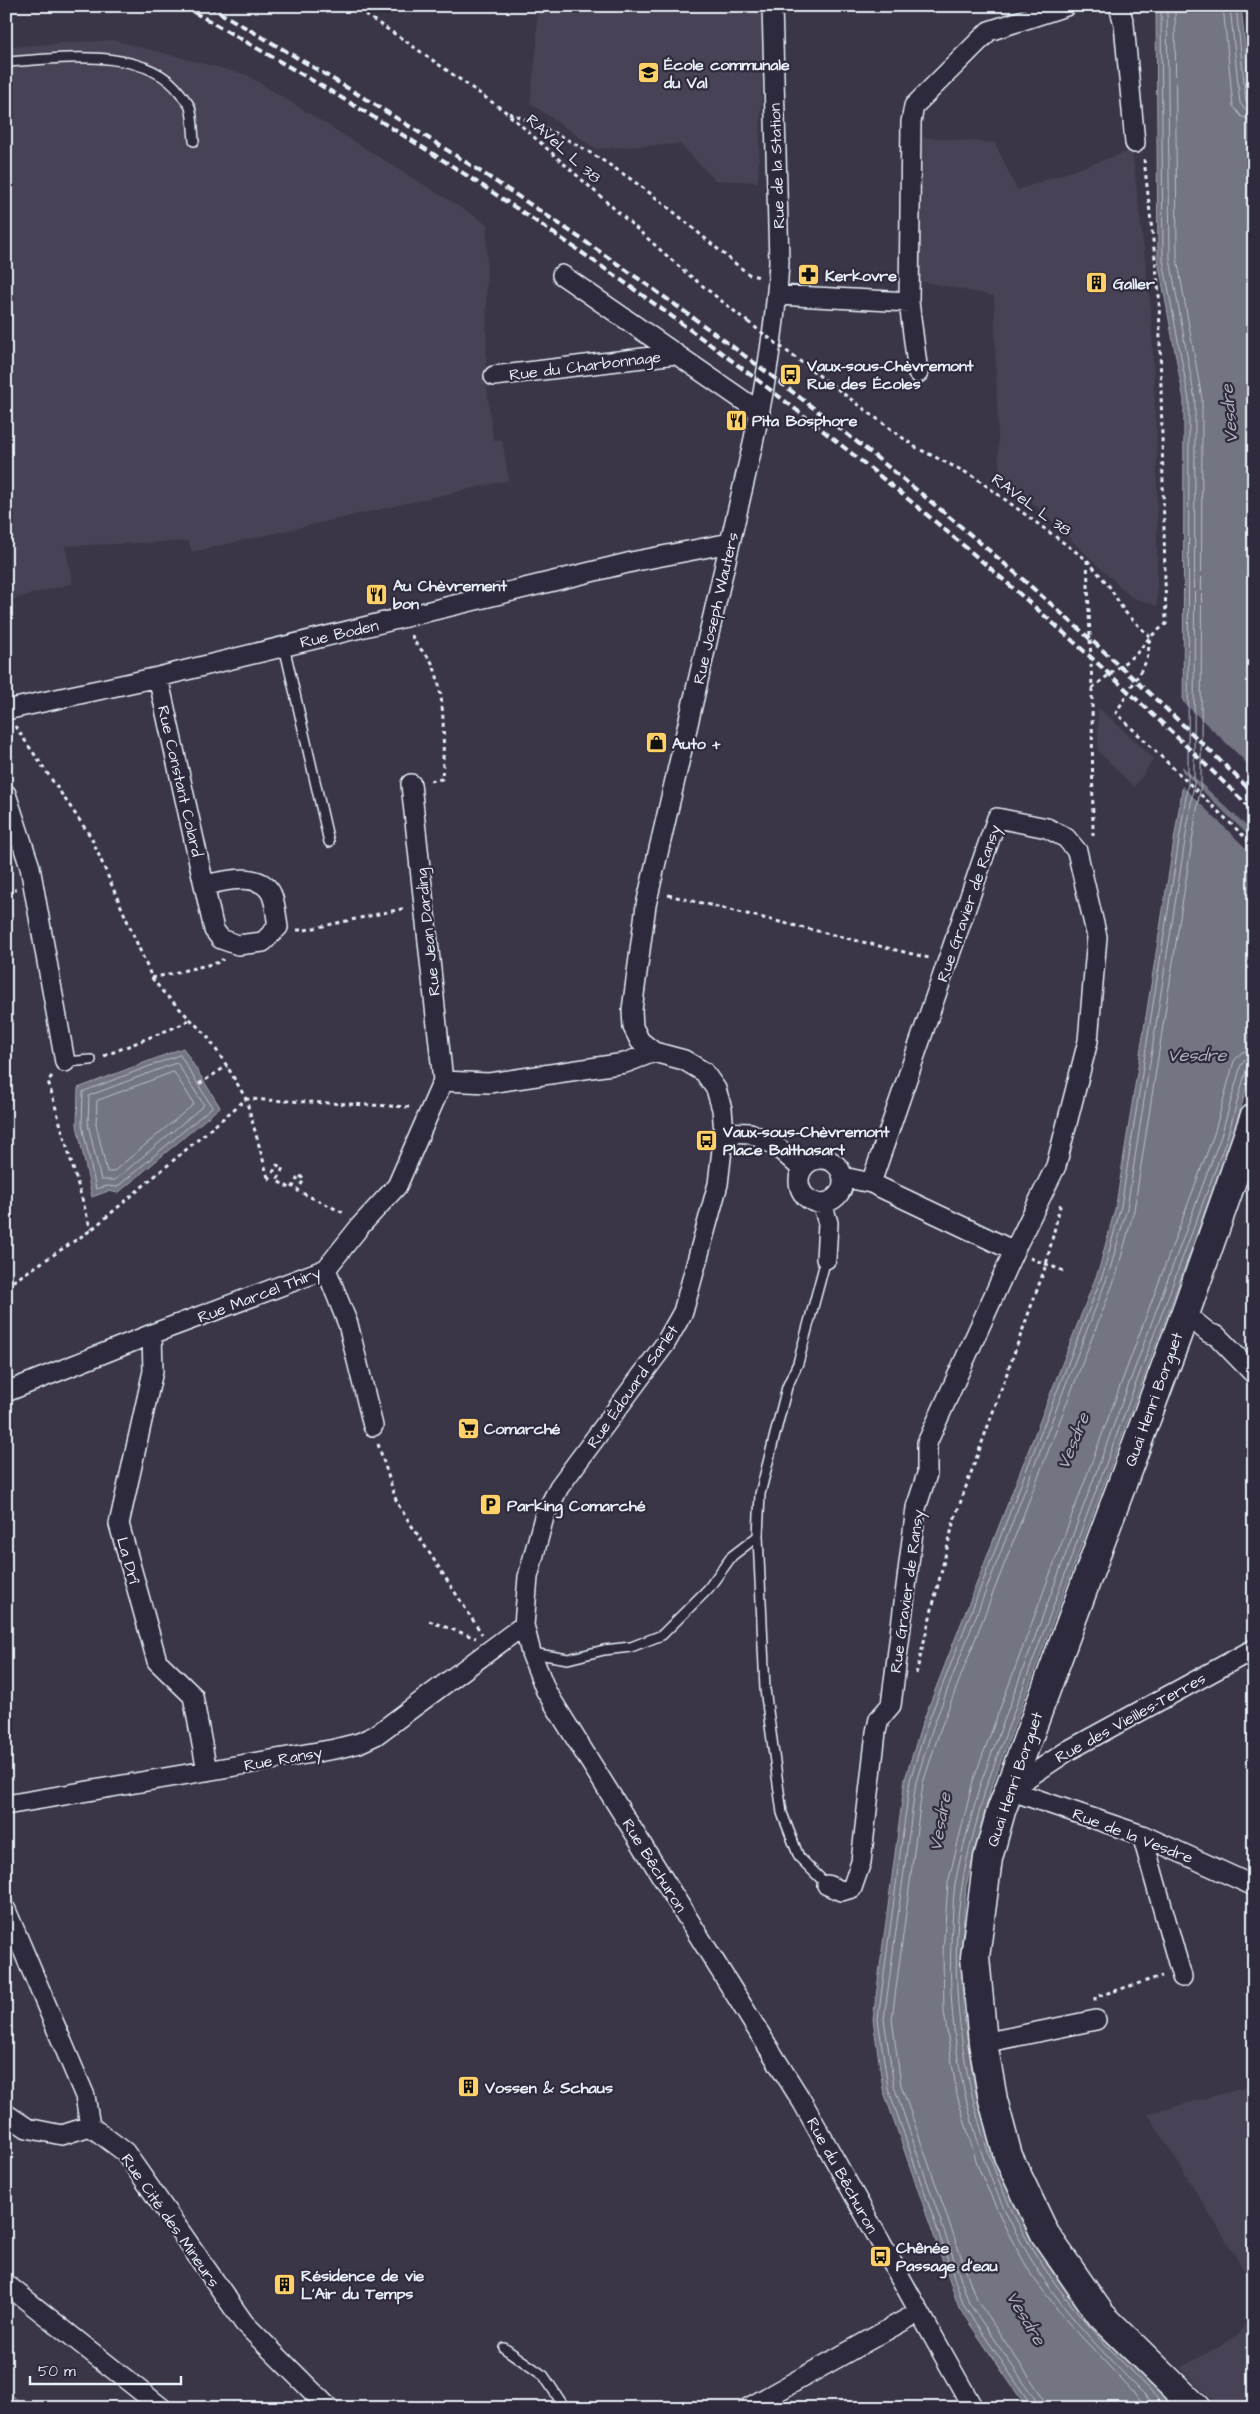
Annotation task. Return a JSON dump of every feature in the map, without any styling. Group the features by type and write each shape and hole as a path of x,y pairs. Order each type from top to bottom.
{"main road":[{"name":"Quai Henri Borguet","path":"1196,2408 1101,2315 1045,2234 1008,2156 993,2100 982,2043 975,1957 988,1858 1009,1790 1185,1314 1254,1118"}],"street":[{"name":"Rue de la Station","path":"772,6 777,289"},
{"path":"918,373 909,302 911,131 914,106 989,31 1066,6"},
{"path":"1119,6 1124,24 1135,143"},
{"name":"Rue du Charbonnage","path":"562,275 760,412"},
{"path":"777,289 909,302"},
{"name":"Rue Joseph Wauters","path":"654,1052 640,1041 633,1027 632,1010 644,918 760,412 777,289"},
{"name":"Rue du Charbonnage","path":"494,376 676,354"},
{"name":"Rue Boden","path":"9,715 636,561 730,543"},
{"name":"Rue Constant Colard","path":"158,677 214,930 221,939 238,945"},
{"name":"Rue Jean Darding","path":"411,784 443,1080"},
{"path":"6,794 30,867 66,1062"},
{"name":"Rue Gravier de Ransy","path":"827,1885 842,1891 852,1888 861,1862 876,1732 879,1719 891,1705 916,1508 927,1474 927,1443 1014,1251 1056,1166 1088,1041 1097,937 1077,851 1066,838 1047,828 997,818 870,1183"},
{"path":"205,884 240,879 261,884 270,890 278,928 264,942 238,945"},
{"path":"443,1080 489,1083 625,1063 654,1052"},
{"name":"Rue Édouard Sarlet","path":"524,1625 528,1577 548,1509 560,1488 665,1344 683,1312 714,1205 724,1132 722,1109 716,1089 704,1072 684,1060 654,1052"},
{"name":"Rue Marcel Thiry","path":"6,1392 152,1334 326,1269 361,1225 397,1186 430,1114 443,1080"},
{"path":"724,1132 750,1133 775,1145 802,1168"},
{"path":"822,1159 836,1165 843,1178 840,1192 836,1198 822,1203 814,1202 803,1195 799,1182 802,1168 814,1160 822,1159"},
{"path":"843,1178 870,1183 1014,1251"},
{"path":"822,1203 828,1223 826,1259"},
{"path":"326,1269 348,1324 373,1426"},
{"path":"1185,1314 1209,1333 1217,1336 1254,1374"},
{"name":"La Drî","path":"152,1334 153,1371 119,1524 157,1661 193,1696 207,1771"},
{"name":"Rue Bêchuron","path":"524,1625 531,1653 546,1691 801,2099"},
{"name":"Rue Ransy","path":"6,1805 359,1743 376,1735 524,1625"},
{"name":"Rue des Vieilles-Terres","path":"1009,1790 1069,1750 1254,1649"},
{"name":"Rue de la Vesdre","path":"1009,1790 1142,1836 1254,1886"},
{"path":"1142,1836 1181,1972"},
{"path":"6,1910 85,2096 90,2126 62,2136 27,2128 6,2114"},
{"path":"982,2043 1096,2020"},
{"name":"Rue du Bêchuron","path":"801,2099 973,2408"},
{"name":"Rue Cité des Mineurs","path":"90,2126 125,2152 244,2323 329,2408"},
{"path":"6,2284 162,2408"},
{"path":"748,2408 919,2312"}],"lane":[{"path":"6,62 70,58 126,61 153,71 174,84 190,107 194,141"},
{"path":"284,646 329,842"},
{"path":"66,1062 91,1060"},
{"path":"826,1259 798,1363 784,1396 760,1494 758,1536 765,1690 782,1813 799,1856 827,1885"},
{"path":"531,1653 568,1659 604,1650 631,1647 662,1635 708,1589 732,1556 758,1536"},
{"path":"504,2348 544,2376 566,2408"}],"path":[{"name":"RAVeL L 38","path":"352,6 506,112 684,271 805,365 915,447 973,476 1087,560 1109,586 1124,611 1150,637"},
{"path":"506,112 538,124 594,156 643,188 750,274 777,289"},
{"path":"1092,688 1137,653 1150,637 1166,624 1159,294 1143,156 1135,143"},
{"path":"1087,560 1092,688 1093,847"},
{"path":"408,618 413,641 432,662 441,699 443,750 442,779 411,784"},
{"path":"1150,637 1147,660 1116,713 1254,846"},
{"path":"9,715 91,837 152,978 163,992 207,1036 246,1099 269,1181 276,1165 283,1168 277,1181 292,1188 299,1175 304,1179 298,1191 348,1216 361,1225"},
{"path":"650,891 947,963"},
{"path":"278,928 305,930 424,906"},
{"path":"152,978 220,962 238,945"},
{"path":"114,1052 185,1023 190,1017"},
{"path":"66,1062 48,1081 91,1230"},
{"path":"199,1084 227,1066"},
{"path":"6,1286 91,1230 246,1099 415,1108 430,1114"},
{"path":"914,1683 954,1520 1046,1264 1062,1199"},
{"path":"1014,1251 1064,1271"},
{"path":"373,1426 397,1503 486,1640 470,1637 429,1620"},
{"path":"1096,2020 1095,1997 1181,1972"}],"shaded area":[{"name":"École communale du Val","path":"537,6 762,6 764,40 758,182 715,180 680,144 596,149 530,103 537,44"},
{"path":"113,40 247,75 487,224 486,380 493,440 502,439 509,480 192,552 188,541 65,546 73,583 6,601 6,47"},
{"path":"919,137 995,143 1017,190 1132,150 1151,309 1157,454 1157,606 1131,597 999,471 994,296 920,281"},
{"path":"1098,707 1154,759 1134,787 1098,751"},
{"path":"1254,2085 1254,2286 1148,2114"},
{"path":"1254,2305 1254,2408 1220,2408 1180,2368 1239,2335"},
{"path":"6,2390 27,2408 6,2408"}],"water":[{"name":"Vesdre","path":"1156,6 1241,6 1254,137 1254,1060 1232,1140 991,1788 966,1886 961,1955 963,2010 975,2090 995,2160 1024,2222 1048,2266 1077,2305 1174,2408 1027,2408 959,2308 883,2089 873,2019 905,1779 922,1724 1099,1269 1116,1205 1183,784 1184,400 1158,260"},
{"path":"183,1048 220,1107 118,1193 108,1191 92,1197 77,1125 78,1088"}],"pier":[{"path":"1180,699 1240,756 1254,772 1254,833 1180,764"},
{"path":"1180,769 1254,841 1254,856 1180,784"}],"railway":[{"path":"183,6 341,97 457,169 596,263 696,334 890,484 984,563 1076,644 1254,812"},
{"path":"208,6 350,89 488,177 624,269 757,365 887,466 1013,571 1135,680 1254,794"}],"place":[{"name":"École communale du Val","path":"648,73"},
{"name":"Kerkovre","path":"809,275"},
{"name":"Galler","path":"1097,283"},
{"name":"Vaux-sous-Chèvremont Rue des Écoles","path":"791,374"},
{"name":"Pita Bosphore","path":"736,420"},
{"name":"Au Chèvrement bon","path":"377,594"},
{"name":"Auto +","path":"656,743"},
{"name":"Vaux-sous-Chèvremont Place Balthasart","path":"707,1140"},
{"name":"Comarché","path":"468,1428"},
{"name":"Parking Comarché","path":"491,1505"},
{"name":"Vossen & Schaus","path":"469,2087"},
{"name":"Chênée Passage d'eau","path":"880,2256"},
{"name":"Résidence de vie L'Air du Temps","path":"285,2284"}]}
